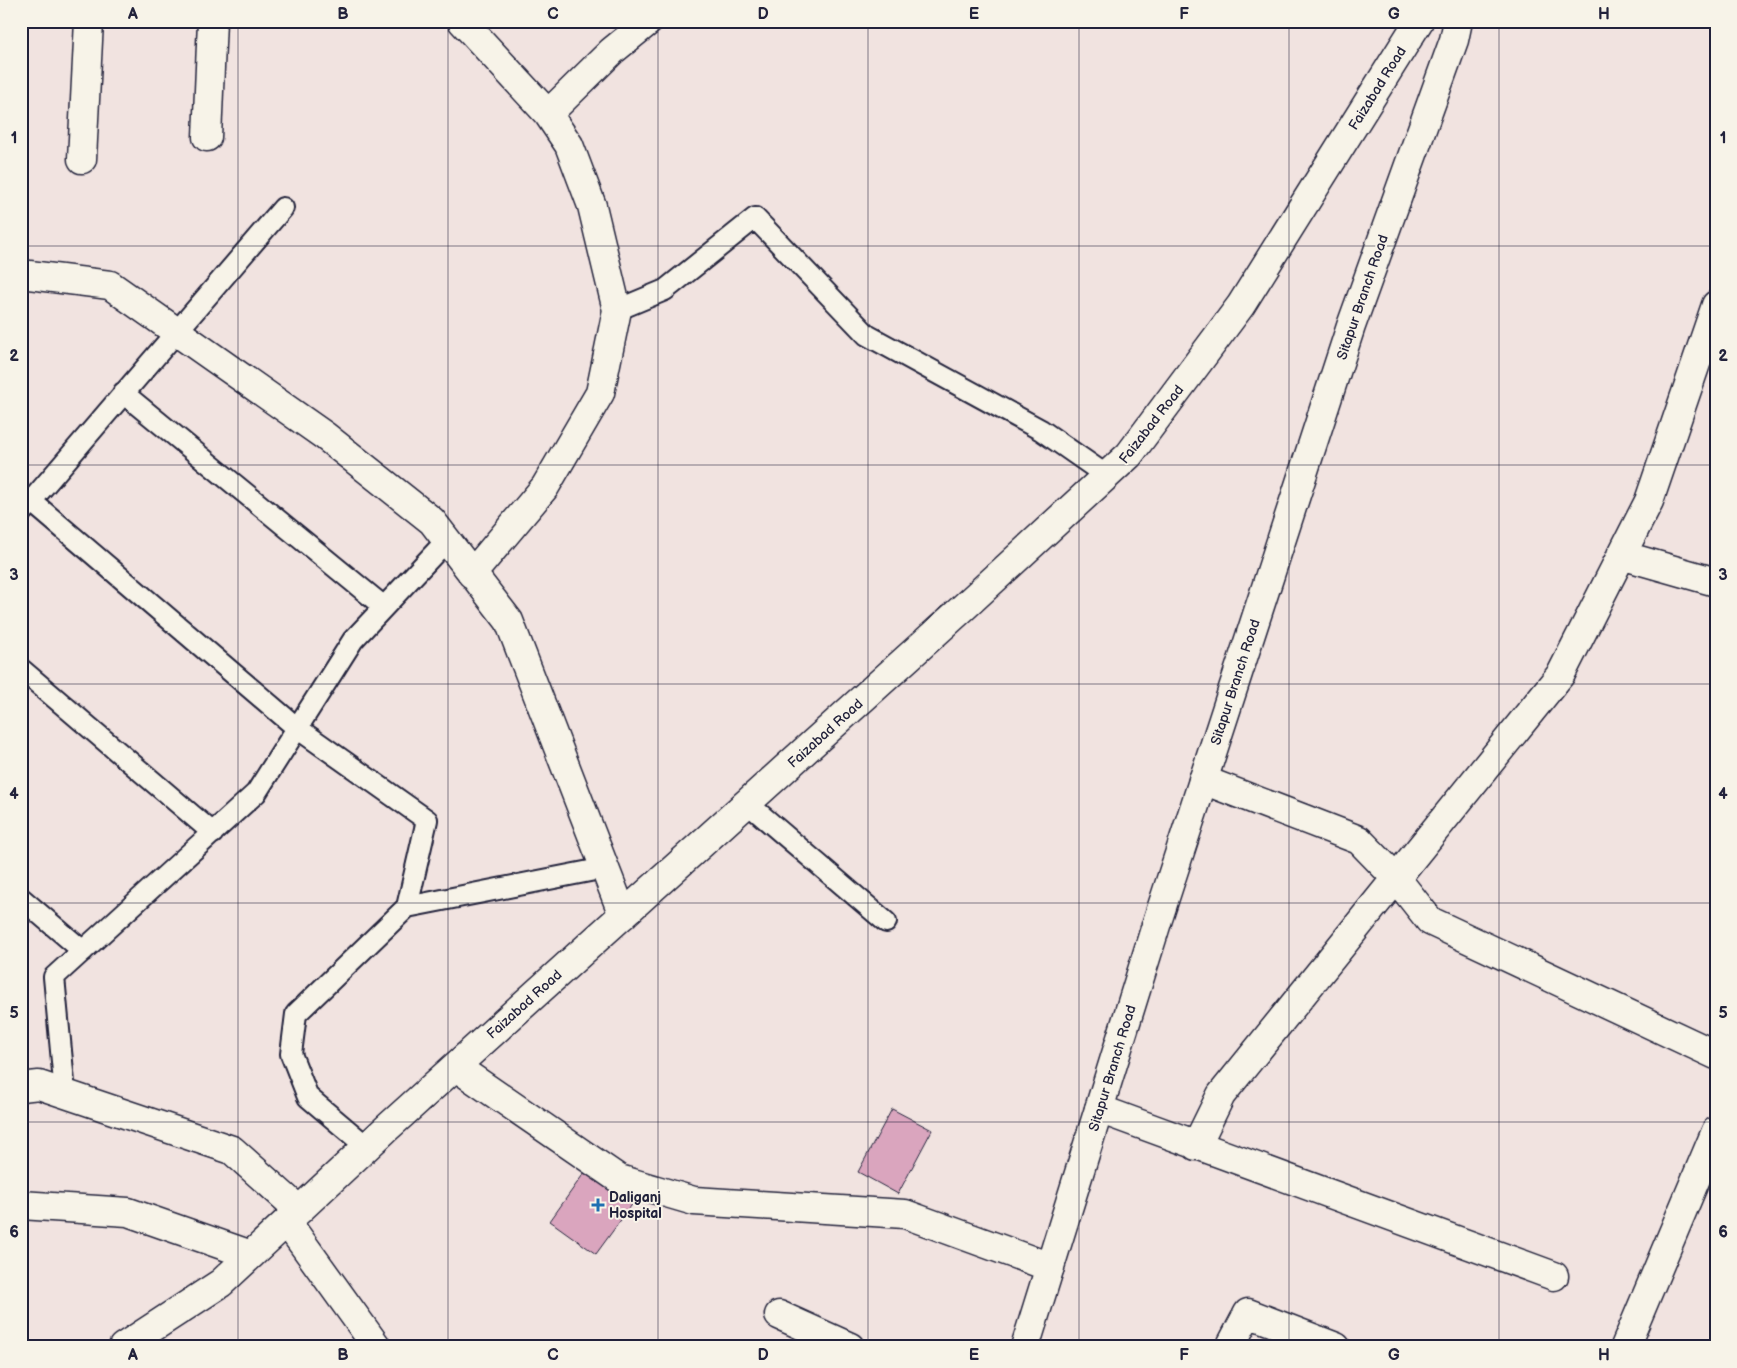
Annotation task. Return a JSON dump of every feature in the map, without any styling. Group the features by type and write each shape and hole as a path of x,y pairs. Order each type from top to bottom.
{"street":[{"path":"82,159 89,21"},
{"path":"208,137 212,21"},
{"path":"462,21 548,114 569,145 592,206 617,310 600,393 545,487 472,574"},
{"path":"548,114 612,51 649,21"},
{"name":"Faizabad Road","path":"123,1347 220,1283 367,1147 1130,455 1241,305 1419,21"},
{"name":"Sitapur Branch Road","path":"1025,1347 1203,780 1351,326 1454,40 1458,21"},
{"path":"21,274 110,284 325,436 432,521 509,621 623,915"},
{"path":"1196,1146 1221,1095 1561,674 1649,501 1716,305"},
{"path":"1622,555 1716,582"},
{"path":"1203,780 1359,840 1396,878 1430,921 1716,1055"},
{"path":"456,1067 619,1179 694,1201 905,1214 1050,1267"},
{"path":"21,1088 39,1085 232,1150 293,1216 377,1347"},
{"path":"1099,1109 1554,1276"},
{"path":"1625,1347 1716,1131"},
{"path":"21,1205 128,1212 251,1255"},
{"path":"1230,1347 1248,1313 1336,1347"},
{"path":"779,1315 850,1347"}],"lane":[{"path":"283,208 26,507 297,728 427,820 407,906 296,1014 291,1054 308,1097 367,1147"},
{"path":"617,310 665,290 755,218 867,335 1041,430 1107,476"},
{"path":"123,393 384,607"},
{"path":"65,1093 54,977 256,793 352,640 447,540"},
{"path":"21,669 213,833"},
{"path":"748,803 886,922"},
{"path":"407,906 605,868"},
{"path":"21,898 83,951"}],"building":[{"path":"892,1109 932,1130 898,1194 858,1172"},
{"path":"592,1162 639,1195 596,1254 550,1221"}],"place":[{"name":"Daliganj Hospital","path":"598,1205"}]}
